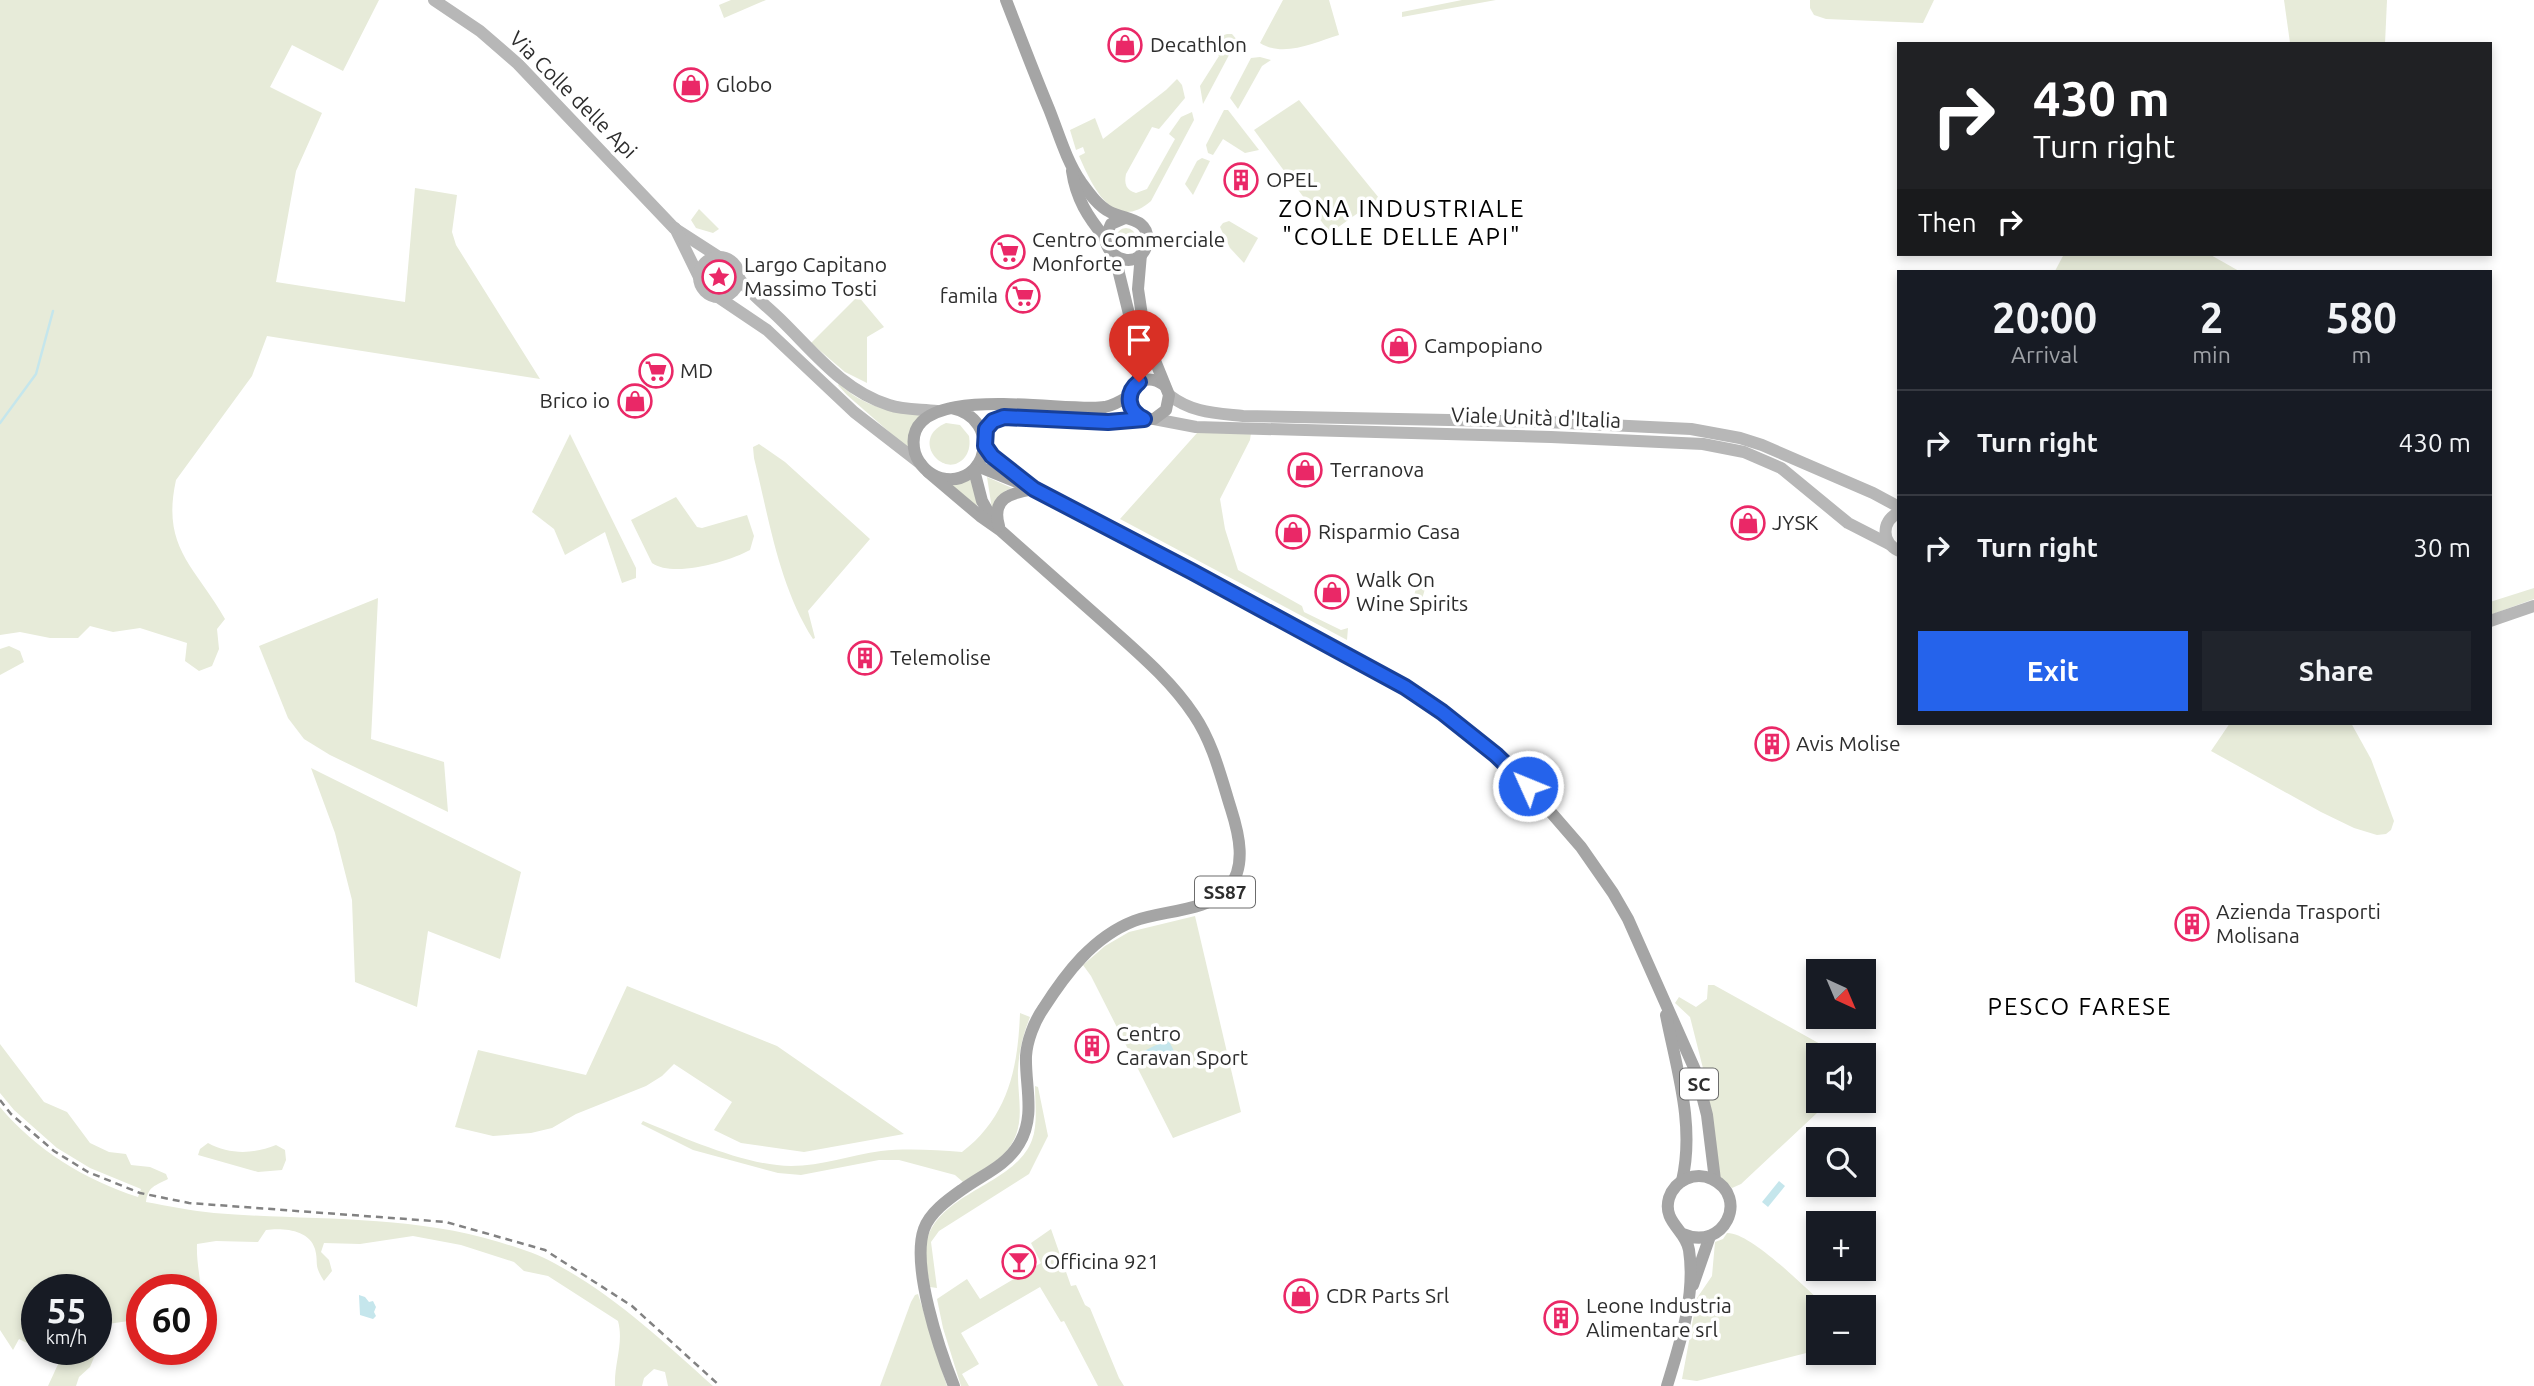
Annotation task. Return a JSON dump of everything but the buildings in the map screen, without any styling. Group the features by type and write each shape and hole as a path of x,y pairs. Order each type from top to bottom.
{"main road":[{"path":"1006,0 1072,167 1092,198 1109,212 1139,222 1147,233 1147,243 1141,254 1138,289 1145,336 1167,390 1166,410 1149,419 1108,422 1004,417 993,421 986,429 975,468 959,478 948,479 924,468 915,449 916,433 923,419 937,411 984,404 1103,408 1129,396"},
{"path":"1072,167 1074,189 1087,216 1105,239 1109,252 1115,257 1128,260 1141,254"},
{"path":"1105,239 1111,224 1125,218"},
{"path":"1115,257 1129,314 1139,382"},
{"path":"1149,419 1132,410 1129,396 1131,390 1139,382 1152,379 1167,390"},
{"path":"951,408 972,416 979,425 984,441"},
{"name":"SC","path":"984,441 992,456 1034,489"},
{"name":"SS87","path":"924,468 1000,530 1171,684 1195,717 1211,746 1240,847 1237,873 1228,891 1205,904 1136,920 1105,935 1081,957 1041,1011 1029,1039 1026,1056 1030,1105 1027,1126 1019,1144 1004,1162 941,1206 925,1226 919,1250 924,1284 954,1386"},
{"name":"SS87","path":"975,468 982,500 989,517 1000,530"},
{"name":"SC","path":"975,468 1034,489 1382,674 1442,712 1496,755 1528,786 1572,836 1614,893 1628,919 1696,1072 1707,1115 1715,1180"},
{"path":"1000,530 996,516 1006,497 1034,489"},
{"name":"SC","path":"1662,994 1686,1114 1688,1138 1682,1181"},
{"path":"1667,1386 1690,1292 1710,1237 1726,1223 1730,1209 1728,1195 1715,1180 1702,1176 1682,1181 1672,1191 1668,1205 1673,1225 1683,1234 1689,1248 1690,1292"},
{"path":"1683,1234 1696,1238 1710,1237"}],"street":[{"name":"Via Colle delle Api","path":"434,0 480,31 518,64 674,228 719,257"},
{"name":"Via Colle delle Api","path":"674,228 699,277"},
{"path":"738,277 732,291 718,297 705,291 699,277 705,263 719,257 733,264 738,277 748,290 848,385 890,406 937,411"},
{"name":"SS87","path":"718,297 767,330 854,412 924,468"},
{"name":"Viale Unità d'Italia","path":"1167,390 1182,405 1197,411 1242,416 1546,422 1691,429 1762,445 1873,493 1897,509"},
{"name":"Viale Unità d'Italia","path":"1149,419 1196,427 1703,444 1744,452 1781,468 1848,523 1894,547"},
{"name":"Viale Unità d'Italia","path":"1894,547 1885,531 1889,519 1897,512"},
{"path":"2492,620 2534,606"}],"green space":[{"path":"0,0 379,0 343,71 292,45 270,87 322,113 296,171 276,282 405,302 415,188 457,195 452,232 456,245 540,379 267,336 252,376 176,480 173,523 177,540 192,570 225,619 217,629 219,649 212,666 199,671 185,661 187,643 140,628 113,632 90,626 78,638 50,638 20,632 0,635"},
{"path":"731,0 766,0 724,18 719,5"},
{"path":"1283,0 1329,0 1339,35 1289,49 1260,43"},
{"path":"1462,0 1496,0 1402,17 1402,12"},
{"path":"1810,0 1934,0 1923,23 1826,19 1814,15"},
{"path":"2284,0 2387,0 2385,42 2290,42"},
{"path":"1232,34 1237,40 1203,104 1200,86 1219,56 1209,43"},
{"path":"1251,58 1271,60 1262,66 1238,109 1230,98"},
{"path":"1177,79 1182,85 1185,98 1159,129 1152,127 1126,174 1128,188 1136,193 1147,189 1175,139 1169,134 1181,117 1192,112 1194,120 1151,201 1138,210 1126,212 1115,209 1097,192 1090,180 1079,156 1085,153 1083,147 1076,150 1070,130 1095,118 1103,139"},
{"path":"1299,100 1379,198 1330,233 1254,130"},
{"path":"1224,110 1228,110 1259,150 1245,153 1223,139 1213,155 1208,153 1206,145"},
{"path":"1202,158 1210,161 1193,195 1185,184 1197,161"},
{"path":"699,209 719,229 713,233 696,228 691,220"},
{"path":"1229,221 1258,238 1244,263 1230,248 1220,227"},
{"path":"1126,228 1133,231 1136,238 1133,245 1126,248 1119,245 1116,238 1119,231"},
{"path":"2063,256 2213,256 2237,270 2056,270"},
{"name":"Largo Capitano Massimo Tosti","path":"719,265 727,269 731,277 727,285 719,289 711,285 707,277 711,269"},
{"path":"858,296 884,327 867,337 867,383 845,372 811,343"},
{"path":"839,384 858,398 878,407 923,415 911,451 847,395"},
{"path":"946,423 960,425 969,436 968,452 957,463 940,461 930,447 930,439 935,430"},
{"path":"1197,433 1251,433 1220,499 1225,529 1238,570 1302,606 1304,612 1341,630 1348,628 1347,640 1120,519"},
{"path":"570,434 636,568 636,578 622,583 605,532 565,555 554,529 532,512"},
{"path":"759,444 785,462 870,539 808,611 815,638 813,639 801,619 776,552 754,458 753,447"},
{"path":"975,475 977,507 949,484"},
{"path":"987,477 1012,488 1005,491 992,509"},
{"path":"676,497 697,527 702,528 747,515 754,536 750,550 715,563 686,569 661,567 652,563 631,520"},
{"path":"1420,572 1429,575 1418,613 1408,608 1412,604"},
{"path":"2534,588 2534,599 2492,614 2492,601"},
{"path":"378,598 371,739 444,762 448,812 330,755 304,739 288,718 259,646"},
{"path":"9,646 20,651 24,662 0,675 0,649"},
{"path":"2229,725 2352,725 2371,759 2394,821 2391,830 2377,835 2354,828 2211,751"},
{"path":"311,768 521,872 500,959 428,931 417,1007 355,982 352,900 335,833"},
{"path":"1195,916 1241,1112 1173,1138 1083,965 1105,946 1129,932"},
{"path":"1708,985 1714,985 1818,1043 1806,1043 1806,1113 1817,1113 1741,1184 1732,1188 1715,1172 1708,1088 1690,1017 1675,1003 1679,997 1696,1007 1707,999"},
{"path":"627,986 777,1046 904,1134 804,1152 741,1143 714,1130 732,1102 674,1064 646,1086 576,1114 552,1128 531,1133 493,1136 455,1127 478,1050 586,1075"},
{"path":"1020,1013 1030,1017 1019,1056 1020,1118 1016,1136 1001,1156 963,1182 955,1175 899,1160 879,1160 801,1175 778,1173 693,1150 641,1124 643,1121 716,1150 774,1165 814,1164 891,1150 962,1152 978,1138 1000,1107 1013,1072"},
{"path":"0,1044 44,1102 67,1112 90,1143 109,1152 126,1154 131,1165 150,1167 166,1174 168,1179 150,1190 146,1202 214,1213 358,1220 429,1227 499,1242 540,1256 597,1289 676,1352 713,1386 668,1386 665,1372 654,1369 644,1378 642,1386 615,1386 620,1337 618,1321 548,1276 524,1271 514,1262 461,1245 413,1236 360,1244 324,1243 321,1252 329,1260 332,1271 324,1281 317,1267 312,1242 294,1231 280,1229 266,1230 258,1242 216,1241 197,1244 199,1274 126,1274 126,1321 112,1323 112,1274 21,1274 21,1340 19,1339 13,1350 0,1330 0,1107 29,1137 63,1162 99,1182 138,1197 141,1189 90,1168 57,1148 14,1110 0,1093"},
{"path":"1035,1086 1038,1087 1048,1136 1029,1174 939,1231 931,1242 937,1288 930,1287 925,1249 933,1226 944,1212 959,1200 1010,1168 1023,1156 1032,1140 1035,1127"},
{"path":"208,1143 225,1150 242,1152 276,1145 285,1150 286,1160 282,1170 258,1172 198,1155 200,1149"},
{"path":"1051,1229 1071,1286 1076,1285 1085,1305 1090,1308 1124,1386 1098,1386 1064,1321 1061,1322 1040,1287 961,1333 979,1364 962,1374 969,1386 961,1386 937,1299 967,1279 980,1299 1041,1263 1031,1243"},
{"path":"1727,1233 1750,1242 1814,1295 1806,1295 1806,1353 1697,1381 1682,1379 1697,1298 1712,1276 1715,1242 1723,1239"},
{"path":"918,1294 947,1386 880,1386 911,1302"},
{"path":"58,1365 91,1365 79,1377 76,1386 48,1386"}],"water":[{"path":"1168,1039 1174,1051 1147,1064 1142,1052"},
{"path":"1779,1181 1785,1186 1768,1207 1762,1202"},
{"path":"359,1295 369,1302 373,1301 376,1316 373,1319 360,1315"}],"waterway":[{"path":"0,423 36,374 53,311"}],"railway":[{"path":"0,1100 11,1114 54,1151 88,1172 140,1193 189,1203 446,1222 545,1250 632,1306 720,1386"}],"place":[{"name":"Decathlon","path":"1125,45"},
{"name":"Globo","path":"691,85"},
{"name":"OPEL","path":"1241,180"},
{"name":"Centro Commerciale Monforte","path":"1008,252"},
{"name":"Largo Capitano Massimo Tosti","path":"719,277"},
{"name":"famila","path":"1023,296"},
{"name":"Campopiano","path":"1399,346"},
{"name":"MD","path":"656,371"},
{"name":"Brico io","path":"635,401"},
{"name":"Terranova","path":"1305,470"},
{"name":"JYSK","path":"1748,523"},
{"name":"Risparmio Casa","path":"1293,532"},
{"name":"Walk On Wine Spirits","path":"1332,592"},
{"name":"Telemolise","path":"865,658"},
{"name":"Avis Molise","path":"1772,744"},
{"name":"Azienda Trasporti Molisana","path":"2192,924"},
{"name":"Centro Caravan Sport","path":"1092,1046"},
{"name":"Officina 921","path":"1019,1262"},
{"name":"CDR Parts Srl","path":"1301,1296"},
{"name":"Leone Industria Alimentare srl","path":"1561,1318"}],"district":[{"name":"ZONA INDUSTRIALE \"COLLE DELLE API\"","path":"1402,223"},
{"name":"PESCO FARESE","path":"2080,1007"}],"route":[{"path":"1139,382 1131,390 1129,404 1134,413 1144,419 1108,422 1004,417 993,421 986,429 985,446 992,456 1034,489 1405,687 1442,712 1496,755 1528,786"}]}
